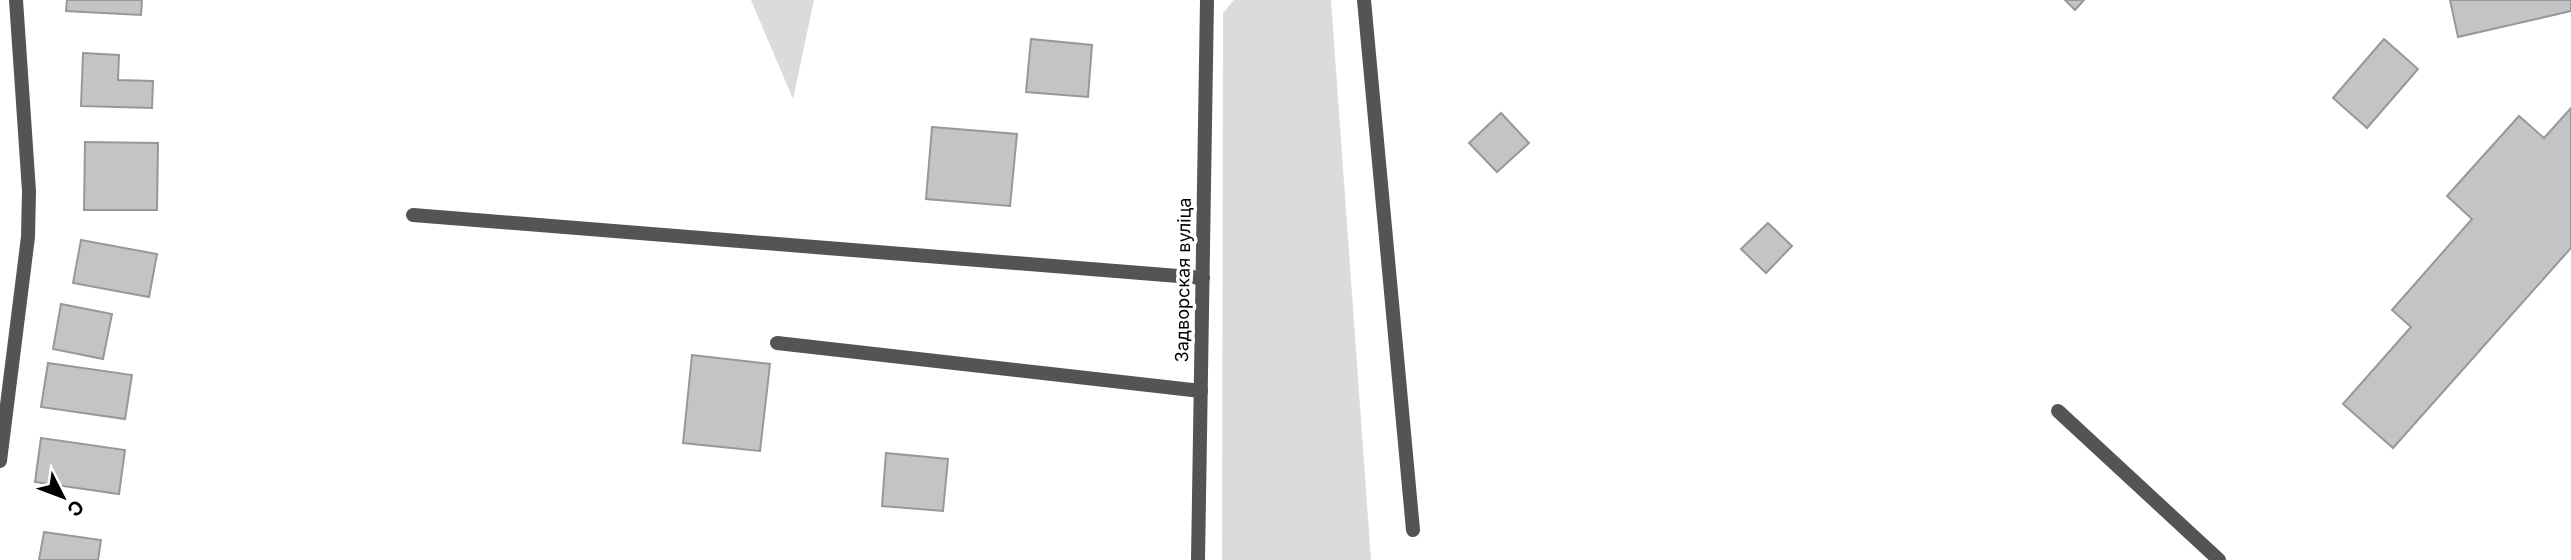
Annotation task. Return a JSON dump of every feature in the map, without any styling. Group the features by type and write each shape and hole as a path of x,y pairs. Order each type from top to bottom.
{"street":[{"path":"0,461 28,237 29,191 16,0"},
{"name":"Задворская вуліца","path":"1198,560 1207,0"},
{"path":"1364,0 1413,530"},
{"path":"413,215 1203,278"},
{"path":"777,343 1201,391"},
{"path":"2058,411 2219,560"}],"shaded area":[{"path":"751,0 814,0 793,99"},
{"path":"1234,0 1331,0 1371,560 1222,560 1223,13"}],"building":[{"path":"67,0 142,0 141,15 66,11"},
{"path":"2065,0 2084,0 2075,10"},
{"path":"2450,0 2571,0 2571,11 2458,37"},
{"path":"1031,39 1092,45 1088,97 1026,92"},
{"path":"2384,39 2418,69 2367,128 2333,98"},
{"path":"83,53 119,55 118,80 153,81 152,108 81,106"},
{"path":"2571,108 2571,248 2393,448 2343,404 2411,327 2392,310 2472,219 2447,196 2519,116 2544,138"},
{"path":"1501,113 1529,143 1497,172 1469,143"},
{"path":"932,127 1017,134 1010,206 926,199"},
{"path":"85,142 158,143 157,210 84,210"},
{"path":"1768,223 1792,246 1766,273 1741,249"},
{"path":"81,240 157,254 149,297 73,283"},
{"path":"61,304 112,314 103,359 53,349"},
{"path":"692,355 770,364 760,451 683,443"},
{"path":"48,363 132,375 125,419 41,407"},
{"path":"41,438 125,450 119,494 35,482"},
{"path":"886,453 948,459 943,511 882,506"},
{"path":"44,532 101,540 98,560 39,560"}]}
